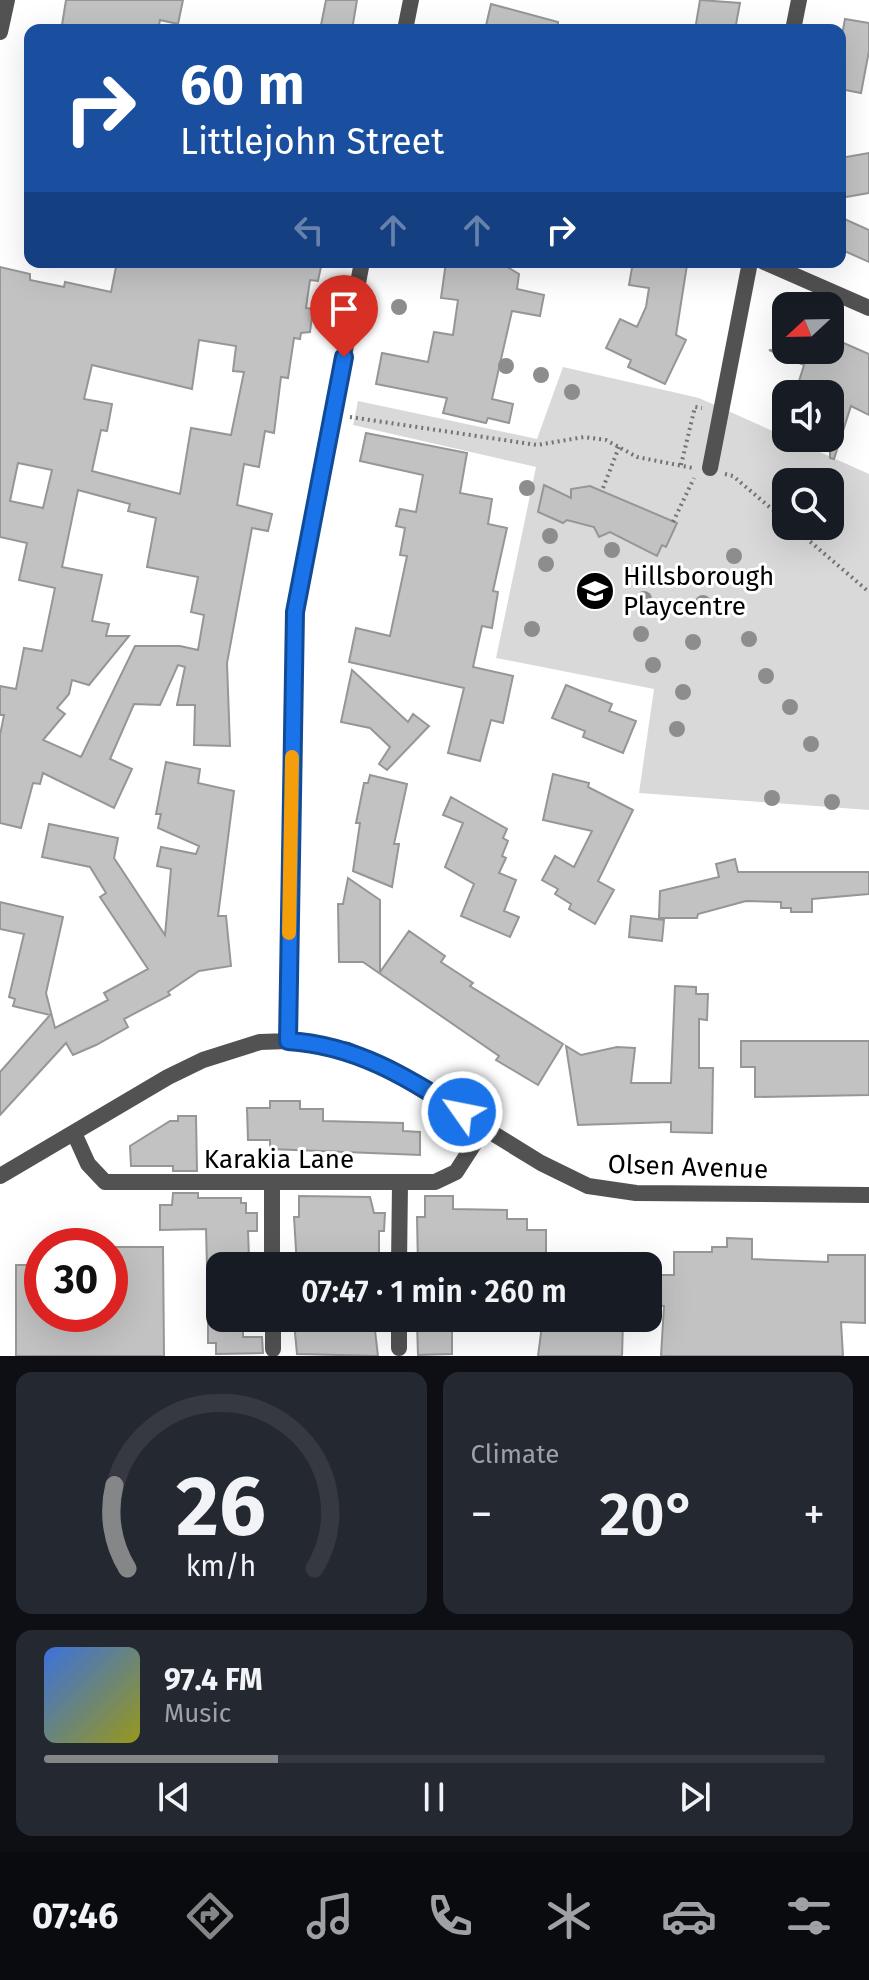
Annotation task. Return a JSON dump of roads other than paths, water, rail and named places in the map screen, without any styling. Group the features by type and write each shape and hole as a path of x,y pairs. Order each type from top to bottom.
{"street":[{"path":"0,32 7,0"},
{"path":"406,24 411,0"},
{"path":"794,24 799,0"},
{"path":"288,1041 295,612 361,268"},
{"path":"715,471 749,268"},
{"path":"778,268 869,308"},
{"name":"Olsen Avenue","path":"0,1176 203,1060 260,1042 288,1041 348,1050 378,1063 566,1176 609,1191 869,1195"},
{"name":"Karakia Lane","path":"74,1133 88,1164 105,1182 400,1183 441,1182 452,1177 485,1127"},
{"path":"399,1252 400,1183"},
{"path":"272,1184 272,1252"},
{"path":"273,1332 273,1349"},
{"path":"399,1332 399,1348"}],"place":[{"name":"Hillsborough Playcentre","path":"595,591"}]}
